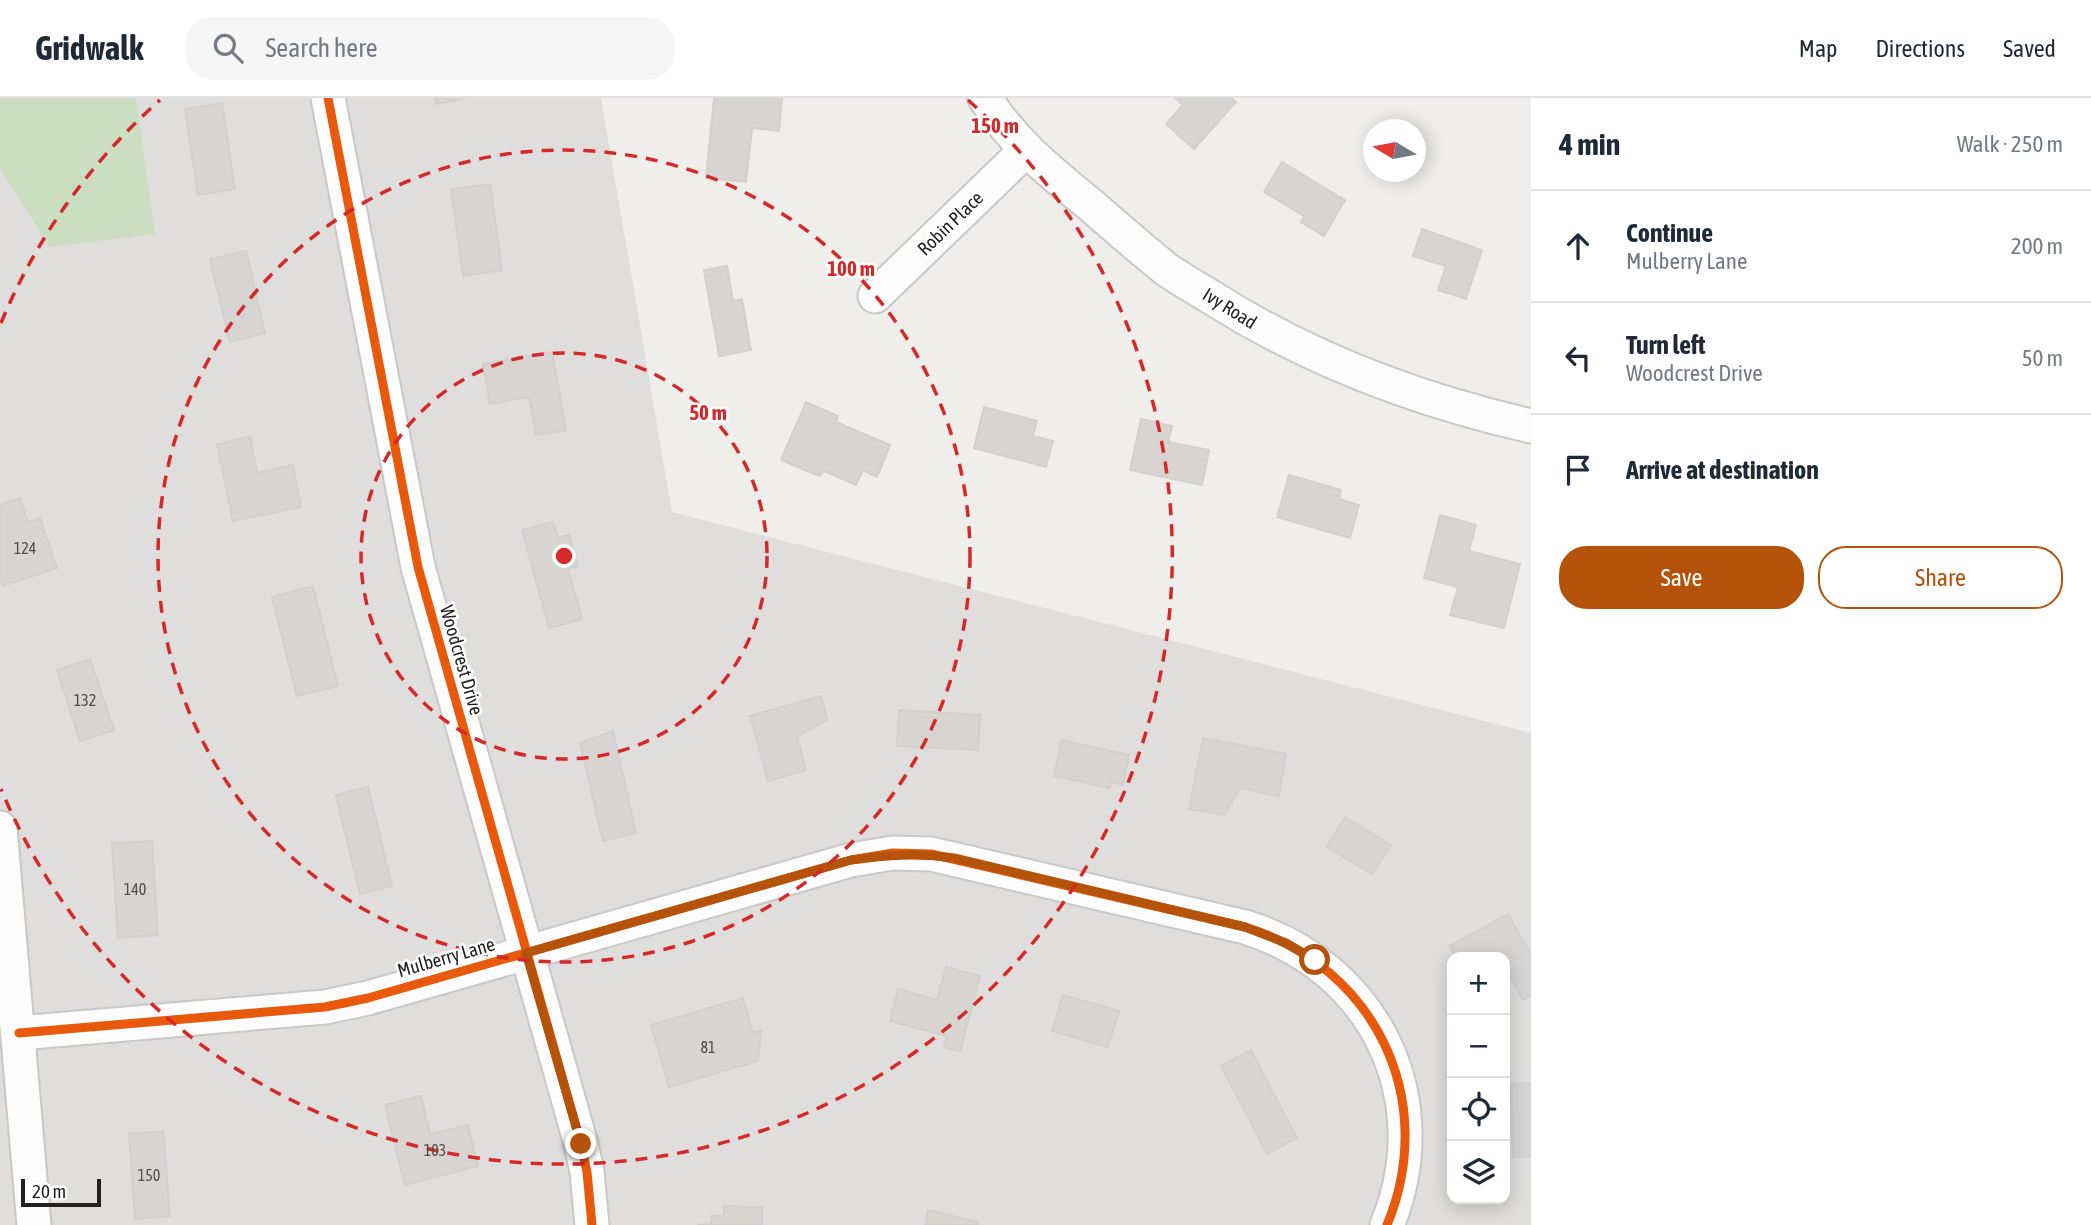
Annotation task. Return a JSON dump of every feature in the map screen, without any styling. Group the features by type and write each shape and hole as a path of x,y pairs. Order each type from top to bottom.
{"street":[{"name":"Woodcrest Drive","path":"328,98 418,567 581,1144 587,1172 592,1225"},
{"name":"Ivy Road","path":"985,98 998,120 1026,150 1168,270 1252,324 1321,358 1406,392 1485,416 1531,426"},
{"name":"Robin Place","path":"875,296 1026,150"},
{"path":"0,828 34,1225"},
{"name":"Mulberry Lane","path":"19,1033 325,1007 368,998 851,860 893,853 954,858 1264,933 1305,954 1337,979 1357,999 1385,1042 1394,1064 1406,1119 1405,1163 1387,1225"}],"shaded area":[{"path":"0,98 601,98 672,512 1531,733 1531,1225 0,1225"}],"green space":[{"path":"0,98 136,98 155,234 49,247 0,168"}],"building":[{"path":"435,98 466,98 436,104"},
{"path":"714,98 782,98 779,131 752,128 746,182 706,178"},
{"path":"1175,98 1231,98 1236,102 1194,149 1166,124 1183,105"},
{"path":"222,103 235,189 198,195 185,109"},
{"path":"1282,162 1345,200 1324,236 1301,222 1304,216 1264,192"},
{"path":"490,184 502,270 463,276 451,189"},
{"path":"1422,229 1482,250 1466,299 1438,290 1446,266 1413,256"},
{"path":"246,251 265,333 230,342 210,259"},
{"path":"727,266 733,301 742,299 751,350 719,356 704,270"},
{"path":"552,352 566,430 536,435 529,397 490,404 483,364"},
{"path":"806,402 838,416 836,422 890,445 877,477 863,470 856,485 824,471 819,476 781,460"},
{"path":"984,407 1037,421 1033,436 1053,441 1046,467 974,448"},
{"path":"1141,419 1172,426 1168,442 1209,450 1202,485 1130,470"},
{"path":"250,437 257,473 293,465 301,507 233,521 217,444"},
{"path":"1289,475 1341,490 1339,499 1359,505 1350,538 1277,517"},
{"path":"20,498 28,522 40,518 57,568 3,586 0,578 0,505"},
{"path":"1440,515 1476,525 1469,551 1520,564 1504,628 1450,615 1458,587 1424,578"},
{"path":"553,522 558,538 569,535 578,566 568,569 582,619 549,628 522,530"},
{"path":"313,586 338,686 297,696 272,597"},
{"path":"90,659 114,730 80,741 57,670"},
{"path":"821,696 827,720 797,737 806,770 768,781 750,716"},
{"path":"899,710 980,715 978,750 897,746"},
{"path":"613,731 636,833 603,841 580,743"},
{"path":"1203,738 1286,754 1279,796 1240,788 1224,815 1189,809"},
{"path":"1062,740 1129,755 1123,785 1111,782 1110,788 1054,776"},
{"path":"368,787 392,886 360,894 336,795"},
{"path":"1345,817 1391,845 1372,874 1327,847"},
{"path":"152,841 158,935 118,938 112,843"},
{"path":"1508,914 1531,955 1531,995 1523,1000 1510,975 1510,952 1453,952 1450,946"},
{"path":"946,967 980,976 960,1051 944,1047 947,1036 890,1021 898,989 937,1000"},
{"path":"1063,995 1119,1011 1108,1047 1052,1031"},
{"path":"743,998 753,1033 761,1031 758,1061 669,1087 651,1025"},
{"path":"1251,1050 1297,1138 1267,1154 1221,1066"},
{"path":"1531,1083 1531,1156 1513,1157 1510,1084"},
{"path":"421,1096 430,1134 468,1125 478,1166 405,1185 385,1105"},
{"path":"163,1131 170,1216 135,1219 129,1134"},
{"path":"724,1206 762,1207 762,1225 697,1225 711,1224 711,1216 724,1216"},
{"path":"928,1210 978,1222 978,1225 925,1225"}],"cycle path":[{"path":"328,98 418,567 581,1144 587,1172 592,1225"},
{"path":"19,1033 325,1007 368,998 851,860 893,853 931,854 1245,927 1291,946 1329,973 1361,1006 1384,1044 1399,1086 1405,1131 1401,1178 1387,1225"}],"route":[{"path":"581,1144 526,953 851,860 893,853 954,858 1245,927 1286,943 1315,960"}]}
